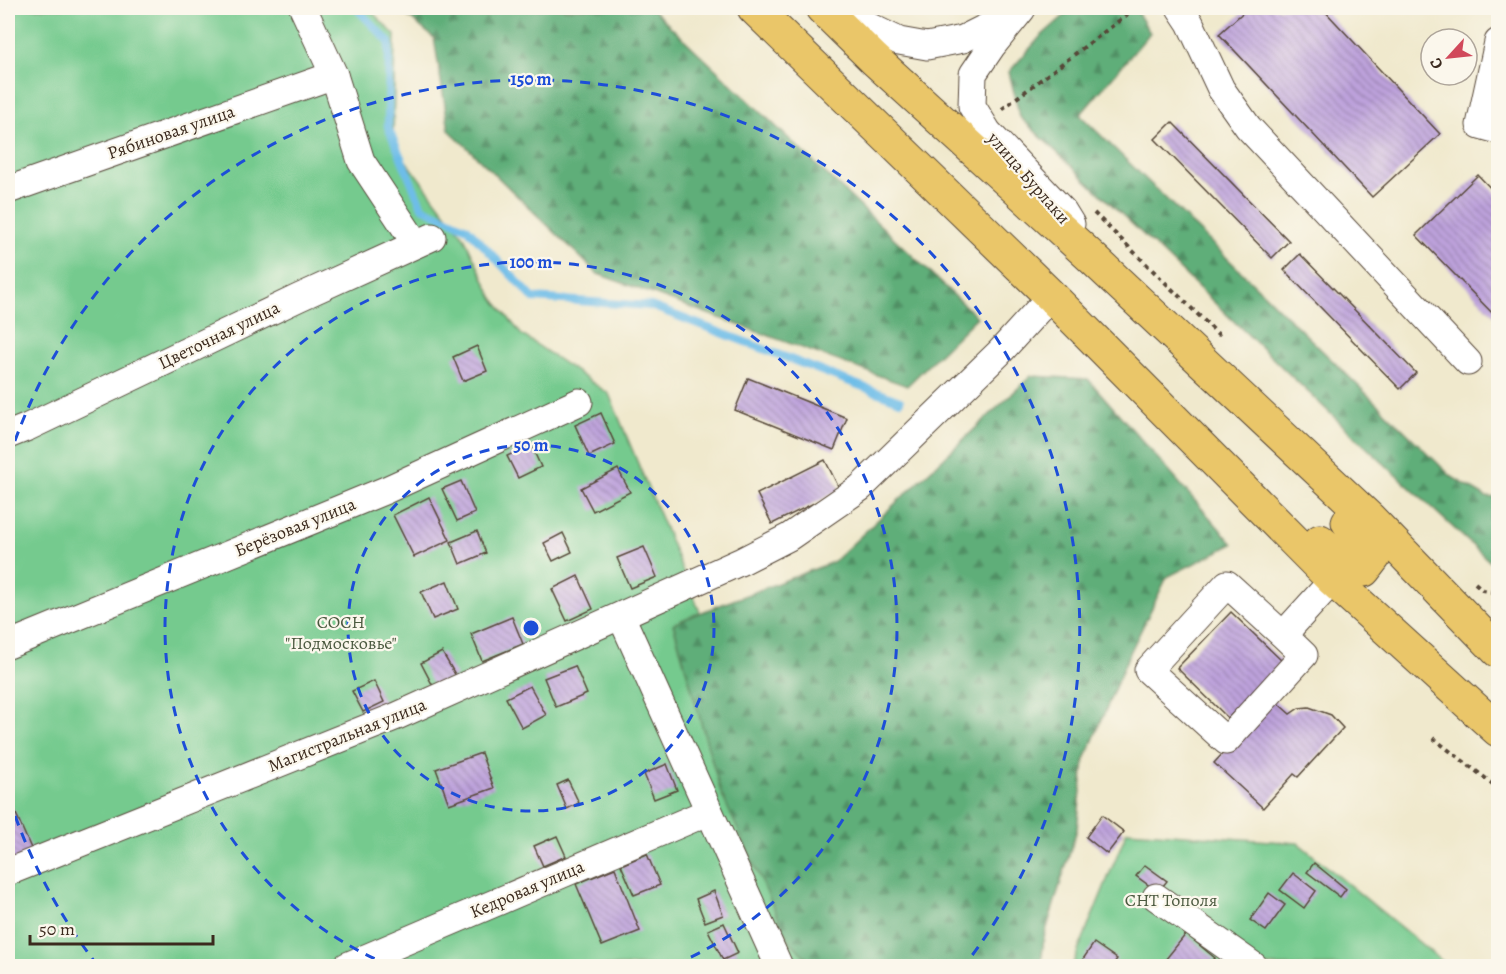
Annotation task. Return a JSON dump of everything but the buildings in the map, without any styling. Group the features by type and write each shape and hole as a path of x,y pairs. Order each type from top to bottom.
{"highway":[{"path":"754,8 1051,296 1333,580 1498,730"},
{"path":"822,8 1369,518 1498,651"},
{"path":"1130,294 1215,396 1310,483 1373,546 1374,557 1364,570 1350,568 1205,434 1174,420"}],"street":[{"path":"303,8 334,75"},
{"name":"улица Бурлаки","path":"849,8 868,26 899,41 927,46 963,39 1024,8"},
{"name":"улица Бурлаки","path":"1024,8 992,46 973,74 972,106 988,132 1063,211 1089,255"},
{"path":"1180,8 1191,23 1221,89 1248,128 1468,362"},
{"path":"1498,42 1480,125 1498,130"},
{"name":"Рябиновая улица","path":"8,190 334,75"},
{"name":"Цветочная улица","path":"8,435 424,240 361,161 334,75"},
{"name":"Магистральная улица","path":"8,872 397,716 683,588 789,537 860,488 999,353 1051,296"},
{"name":"Берёзовая улица","path":"8,645 386,490 579,402"},
{"path":"1283,635 1333,580"},
{"path":"1227,584 1283,635 1305,655 1226,741 1148,670 1227,584"},
{"path":"621,616 779,966"},
{"name":"Кедровая улица","path":"347,966 708,812"},
{"path":"1156,897 1254,966"}],"path":[{"path":"993,116 1136,8"},
{"path":"1088,207 1225,340"},
{"path":"1474,582 1483,590 1498,593"},
{"path":"1433,738 1498,788"}],"green space":[{"name":"СОСН \"Подмосковье\"","path":"8,8 368,8 395,35 393,144 464,237 493,298 521,334 609,394 700,612 673,624 721,793 788,939 814,966 8,966"},
{"path":"398,8 651,8 977,317 907,386 598,274 449,130 434,38"},
{"path":"1073,8 1135,8 1150,33 1080,115 1452,477 1486,497 1498,498 1498,569 1353,435 1020,117 1009,72 1040,37"},
{"path":"1031,376 1088,379 1233,544 1167,577 1127,659 1084,762 1077,829 1044,937 1041,966 814,966 788,939 721,793 673,623 833,562"},
{"name":"СНТ Тополя","path":"1127,831 1298,843 1448,966 1072,966"}],"waterway":[{"path":"356,8 389,42 388,127 422,207 467,228 533,298 651,306 900,401"}]}
